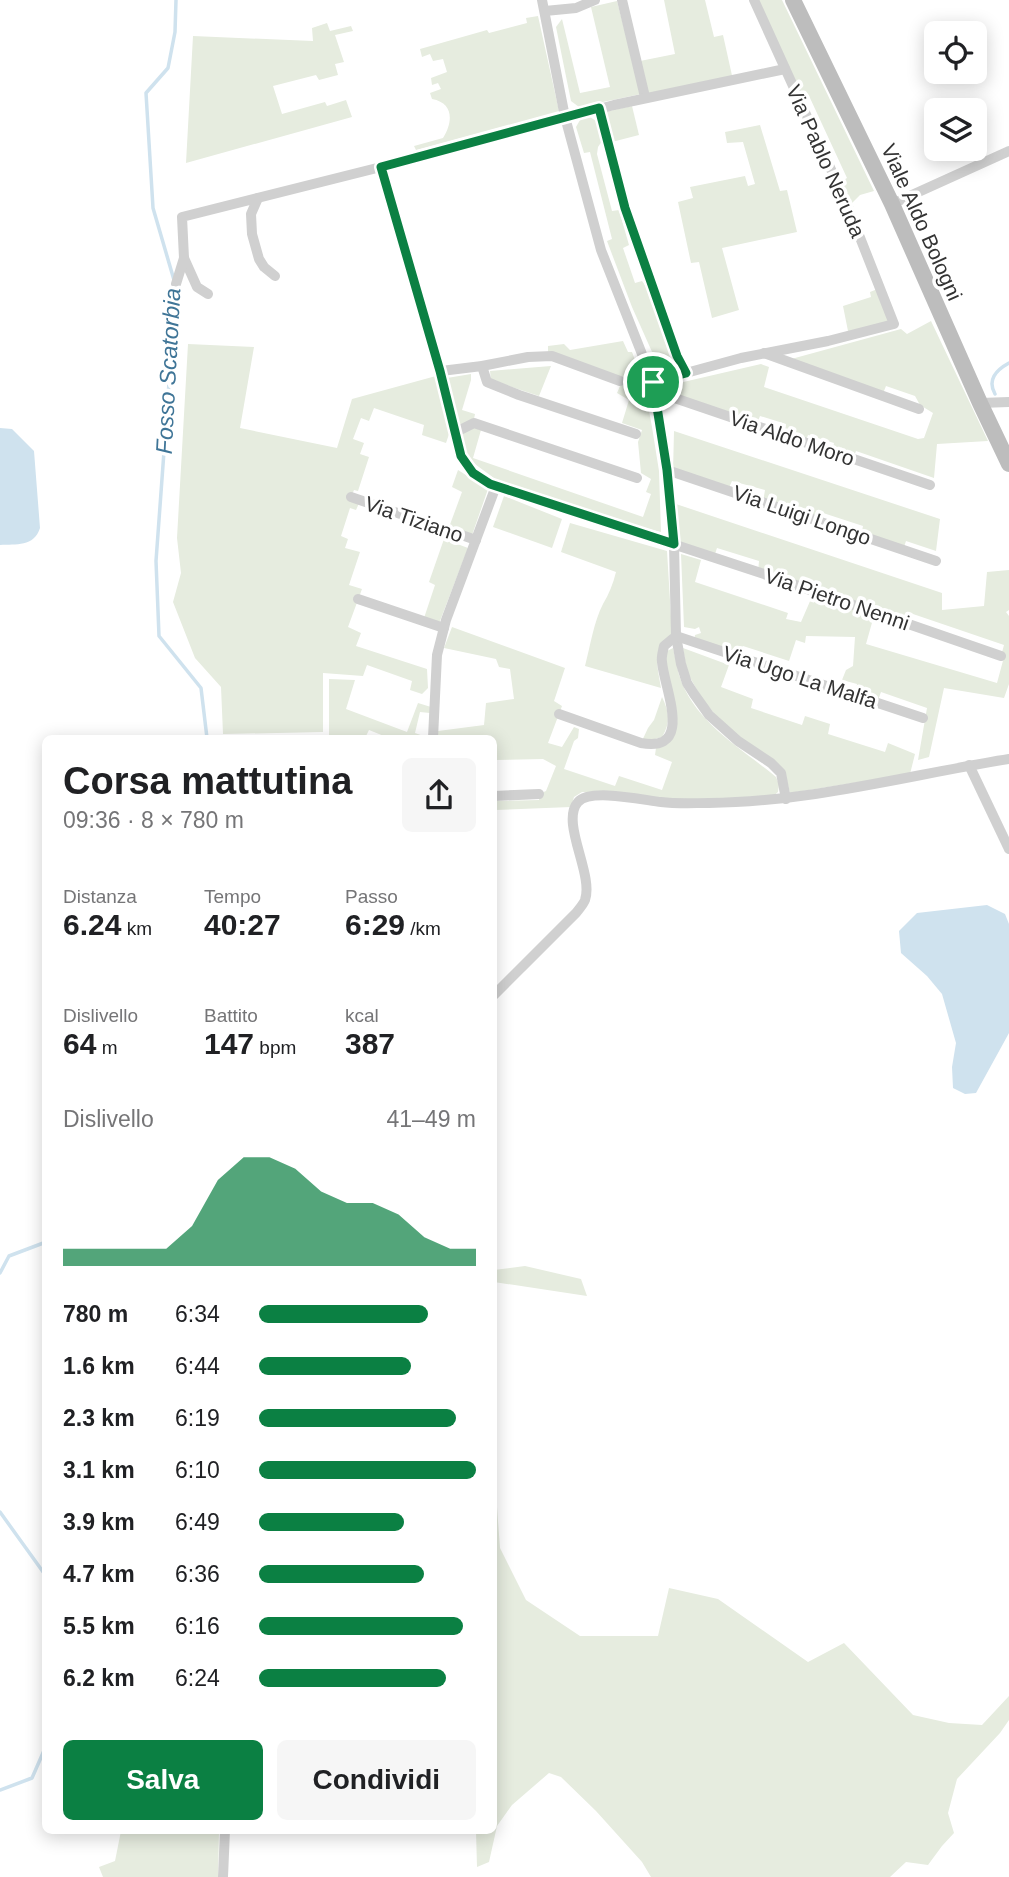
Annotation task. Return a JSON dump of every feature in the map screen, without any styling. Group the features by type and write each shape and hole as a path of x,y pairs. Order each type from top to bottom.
{"main road":[{"name":"Viale Aldo Bologni","path":"793,0 892,204 1009,464"}],"street":[{"path":"595,0 576,8 543,6 565,117 601,250 653,387 667,470 674,544 676,636 681,664 687,683 709,715 723,729 781,773 786,799"},
{"path":"622,0 645,97"},
{"name":"Via Pablo Neruda","path":"754,0 846,201 894,324 764,354"},
{"path":"176,284 184,258 182,217 599,108 785,69"},
{"path":"599,108 625,208 677,356 686,373"},
{"path":"892,204 1009,150"},
{"name":"Via Pietro Nenni","path":"381,167 440,371 461,456 473,473 496,486 1001,656"},
{"path":"258,198 251,214 252,234 259,259 264,267 275,275"},
{"path":"184,258 197,287 208,294"},
{"path":"653,387 686,373 764,354 919,409"},
{"path":"440,371 528,357 552,356 620,381"},
{"path":"482,366 487,382 636,434"},
{"name":"Via Aldo Moro","path":"653,387 930,485"},
{"path":"980,403 1009,402"},
{"path":"456,432 474,423 482,425 637,478"},
{"name":"Via Luigi Longo","path":"667,470 936,561"},
{"path":"433,735 437,654 496,486"},
{"name":"Via Tiziano","path":"351,497 476,540"},
{"path":"358,599 444,628"},
{"path":"559,714 640,743 653,746 664,741 672,730 673,708 662,661 664,646 676,636"},
{"name":"Via Ugo La Malfa","path":"676,636 923,718"},
{"path":"497,992 576,914 584,900 586,887 573,827 576,803 583,797 611,796 668,803 740,803 786,799 1009,759"},
{"path":"969,765 1009,849"},
{"path":"497,796 538,794"},
{"path":"223,1877 225,1834"}],"shaded area":[{"path":"664,0 705,0 714,37 723,35 733,80 649,96 640,61 675,54"},
{"path":"754,0 782,0 874,191 860,195 848,207 837,184 847,178 810,98 800,101"},
{"path":"617,1 641,94 579,107 571,101 556,27 562,19 580,93 610,87 591,7"},
{"path":"538,16 559,111 416,150 414,146 443,138 450,120 448,109 432,99 430,93 441,89 438,83 432,85 431,78 447,72 443,59 433,61 430,54 422,57 420,49 487,30 489,33 527,23 526,18"},
{"path":"327,23 330,31 351,26 353,31 335,35 344,62 335,64 338,75 319,80 316,75 273,86 282,114 325,102 327,106 346,100 352,117 186,163 193,36 313,41 312,28"},
{"path":"632,106 639,135 608,143 600,113"},
{"path":"584,117 596,121 602,141 597,154 612,211 619,210 629,245 623,248 635,283 642,281 647,288 674,357 677,370 667,374 661,372 607,241 612,239 590,152 584,153 576,127"},
{"path":"760,125 780,191 787,190 797,232 722,248 739,310 712,318 699,262 691,263 678,202 693,198 690,187 745,176 748,186 755,184 743,142 727,143 725,132"},
{"path":"880,288 894,324 849,336 843,306 871,297 870,292"},
{"path":"931,321 988,441 937,444 934,478 856,451 853,459 832,452 834,443 808,435 805,443 784,435 786,424 760,416 756,426 667,396 666,386 761,364 769,367 764,387 918,439 924,438 933,413 920,405 915,396 886,386 882,396 784,361 901,329 907,334"},
{"path":"623,341 628,352 632,352 644,384 659,471 661,532 498,481 468,459 462,433 474,427 481,430 473,458 643,517 651,494 646,492 651,479 641,473 638,442 642,430 622,423 629,400 617,393 623,379 548,352 548,346 564,344 570,350"},
{"path":"188,344 254,347 240,428 337,448 352,399 436,376 450,431 446,443 422,435 424,425 374,408 369,421 361,418 353,439 364,443 360,454 369,457 358,491 354,490 351,497 360,501 356,510 350,508 341,536 348,539 345,548 360,552 349,585 362,589 348,627 361,633 356,646 427,669 428,688 422,694 410,690 412,681 367,665 363,676 323,673 323,732 223,734 221,687 195,658 173,602 181,573 177,538"},
{"path":"551,366 539,396 491,380 490,371"},
{"path":"471,374 462,410 475,414 474,419 459,425 447,378"},
{"path":"674,431 940,519 936,551 906,541 903,550 861,536 863,526 817,511 815,520 763,502 765,490 732,481 728,490 673,472"},
{"path":"458,470 488,489 471,538 448,530 462,492 452,487"},
{"path":"504,496 562,519 552,548 493,527"},
{"path":"676,504 942,593 942,610 984,606 987,572 1009,570 1009,610 1006,612 1009,616 1009,684 1004,698 944,688 929,757 918,760 927,708 881,692 877,703 855,696 857,684 842,680 846,670 853,666 855,637 806,636 805,643 796,640 789,661 743,646 738,656 694,642 695,635 701,633 699,627 684,627 681,554 701,560 695,582 788,613 786,619 801,622 814,592 758,572 759,561 717,548 714,557 680,546","holes":["875,612 909,624 913,614 1004,645 1001,656 1004,657 997,683 866,644"]},
{"path":"570,523 667,551 672,633 659,653 657,665 661,688 585,666 597,618 616,572 561,552"},
{"path":"444,539 468,548 438,626 423,621 435,585 429,582"},
{"path":"452,627 565,668 554,701 562,706 548,743 562,747 574,727 579,729 578,738 574,741 564,769 615,786 619,776 662,790 672,762 655,755 656,748 676,728 666,660 667,651 673,648 679,675 695,707 720,732 776,777 778,792 772,797 676,800 582,792 574,797 571,807 497,810 497,801 539,800 539,794 546,791 556,766 543,759 497,760 497,735 437,735 438,731 484,725 486,703 514,699 510,669 499,667 496,659 444,648"},
{"path":"683,648 729,665 721,687 753,699 751,708 802,725 805,716 830,724 828,734 885,752 888,743 915,754 910,774 790,793 785,772 725,727 701,697 687,672"},
{"path":"329,679 355,680 346,709 407,732 418,703 431,707 430,713 420,712 415,733 421,735 382,735 369,730 366,735 329,735"},
{"path":"662,697 668,717 665,732 662,737 641,743 654,720"},
{"path":"525,1266 581,1279 587,1296 497,1282 497,1270"},
{"path":"497,1507 500,1548 526,1600 580,1636 658,1636 669,1588 718,1599 808,1662 844,1643 913,1715 949,1723 982,1725 1009,1696 1009,1720 957,1779 948,1813 954,1833 928,1865 906,1862 890,1877 651,1877 642,1862 561,1777 549,1773 512,1805 497,1826"},
{"path":"120,1834 219,1834 218,1877 103,1877 99,1867 115,1861"},
{"path":"476,1834 495,1834 489,1862 477,1867"}],"water":[{"path":"0,428 12,429 34,451 40,528 33,539 24,543 0,545"},
{"path":"987,905 1005,914 1009,924 1009,1033 976,1093 965,1094 953,1088 952,1067 956,1043 942,994 927,976 901,953 899,931 917,913"}],"waterway":[{"name":"Fosso Scatorbia","path":"174,280 153,208 146,93 168,68 175,32 176,0"},
{"name":"Fosso Scatorbia","path":"176,287 156,561 159,636 201,688 207,735"},
{"path":"995,394 992,380 1000,369 1009,363"},
{"name":"Fosso Scatorbia","path":"0,1273 9,1256 42,1244"},
{"name":"Fosso Scatorbia","path":"0,1512 42,1570"},
{"name":"Fosso Scatorbia","path":"0,1790 32,1778 42,1755"}],"route":[{"path":"599,108 625,208 677,356 686,373 653,382 667,470 674,544 490,484 473,473 461,456 440,371 381,167 599,108"}]}
